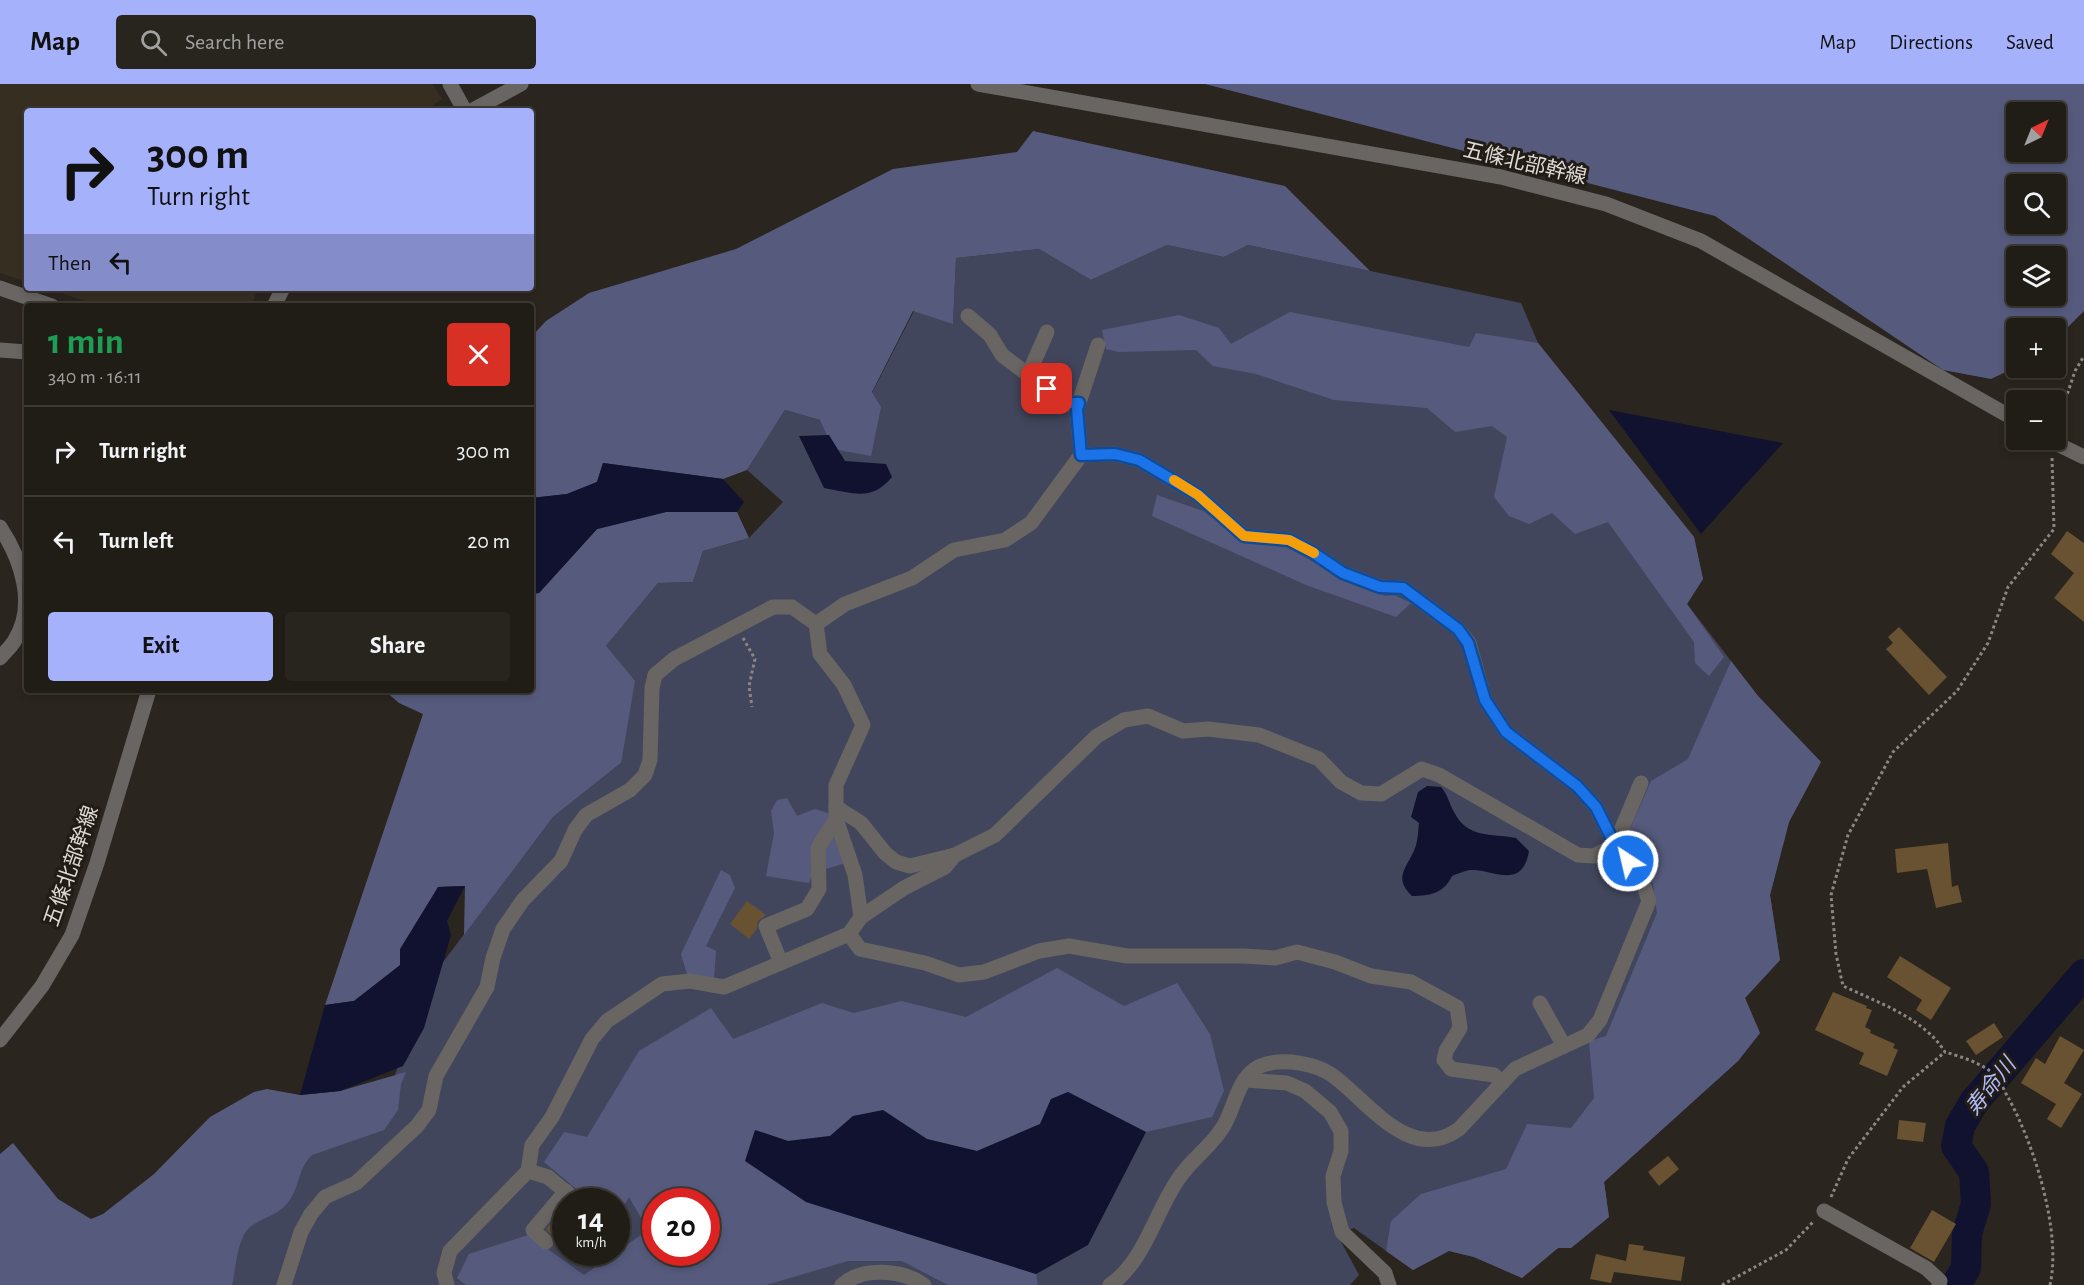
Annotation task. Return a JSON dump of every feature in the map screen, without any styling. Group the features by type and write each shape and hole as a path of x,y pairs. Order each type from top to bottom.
{"street":[{"path":"450,84 463,108"},
{"path":"477,108 521,84"},
{"name":"五條北部幹線","path":"978,84 1501,177 1606,204 1701,241 2006,414"},
{"path":"0,288 43,303"},
{"path":"968,316 990,335 1002,355 1066,403 1079,403"},
{"path":"1028,375 1047,332"},
{"path":"816,624 845,604 912,578 954,549 1005,540 1031,523 1081,455 1077,409 1098,345"},
{"path":"0,350 24,352"},
{"path":"2066,445 2084,457"},
{"path":"1081,455 1115,454 1139,460 1198,495 1244,536 1289,540 1343,573 1380,587 1403,588 1458,629 1468,643 1485,700 1506,732 1577,786 1596,807 1615,845 1641,877 1649,902 1600,1020 1588,1035 1515,1069 1449,1137 1416,1138 1400,1131 1380,1118 1330,1074 1307,1064 1265,1064 1252,1071 1233,1102 1222,1130 1178,1179 1132,1263 1110,1285"},
{"path":"0,527 15,550 23,574 24,592"},
{"path":"284,1285 301,1232 311,1214 325,1197 356,1183 417,1126 429,1110 436,1077 487,987 493,958 503,929 523,900 561,861 575,830 586,815 630,790 645,775 650,760 652,688 655,675 675,659 772,607 792,607 816,624 820,654 844,685 863,725 836,785 836,813 855,875 861,917"},
{"path":"0,658 16,639 24,612"},
{"name":"五條北部幹線","path":"0,1040 42,986 72,935 97,863 148,693"},
{"path":"836,813 861,823 885,853 896,862 910,866 955,855 995,835 1097,736 1124,720 1148,716 1183,730 1208,729 1259,735 1319,759 1341,782 1361,793 1381,794 1422,769 1439,775 1578,855 1594,856 1615,845 1641,783"},
{"path":"781,963 766,926 807,909 819,889 818,848 836,813"},
{"path":"447,1285 444,1273 450,1251 528,1171 532,1145 552,1117 592,1039 607,1021 662,984 690,981 724,987 849,934 861,917 904,888 945,867 955,855"},
{"path":"849,934 860,949 925,963 959,975 984,972 1039,951 1070,946 1127,956 1275,958 1297,952 1335,962 1371,976 1411,982 1457,1007 1460,1028 1446,1051 1444,1060 1451,1069 1494,1075 1502,1083"},
{"path":"1540,1003 1564,1046"},
{"path":"1245,1080 1287,1083 1305,1091 1330,1112 1341,1131 1341,1151 1333,1176 1334,1202 1342,1232 1385,1273 1389,1285"},
{"path":"528,1171 548,1177 562,1188"},
{"path":"546,1242 533,1230 552,1208"},
{"path":"1824,1211 1926,1268 1940,1281 1939,1285"},
{"path":"842,1285 862,1274 885,1273 903,1276 924,1285"}],"path":[{"path":"2066,396 2075,370 2084,356"},
{"path":"2050,1285 2053,1273 2048,1209 2030,1143 1998,1078 1971,1060 1945,1052 1935,1037 1914,1022 1843,986 1836,954 1832,895 1848,835 1893,752 1957,691 1988,643 2008,587 2054,528 2052,450"},
{"path":"737,626 755,659 749,686 752,707"},
{"path":"1722,1285 1786,1250 1824,1211 1848,1159 1903,1087 1945,1052"}],"shaded area":[{"path":"0,84 433,84 442,99 428,108 24,108 24,281 0,273"},
{"path":"1205,84 2084,84 2084,311 2066,329 2066,318 2006,318 2006,372 1991,379 1943,370 1715,216"},
{"path":"1033,131 1285,186 1370,271 1248,245 1224,257 1167,245 1091,280 1039,249 956,258 953,324 913,311 872,392 881,407 871,456 833,449 820,420 785,410 747,470 723,479 603,463 597,482 567,494 534,498 534,334 546,321 589,293 736,249 893,169 1017,152"},
{"path":"1167,245 1224,257 1248,245 1521,303 1538,343 1694,537 1703,579 1687,604 1758,696 1821,762 1789,822 1770,895 1780,960 1745,998 1760,1033 1738,1061 1604,1182 1609,1217 1571,1248 1558,1248 1522,1278 1474,1257 1449,1251 1413,1270 1354,1228 1337,1234 1359,1275 1350,1285 196,1285 283,1143 388,1098 421,991 553,817 621,763 606,646 658,583 693,582 703,551 749,538 783,502 747,470 785,410 820,420 872,393 914,311 953,323 956,258 1039,249 1091,280"},
{"path":"55,291 257,291 252,303 92,303"},
{"path":"1290,312 1469,347 1476,333 1538,343 1694,537 1703,579 1687,604 1724,657 1709,676 1695,663 1694,642 1608,522 1575,534 1552,513 1529,524 1509,516 1494,497 1507,437 1492,426 1455,432 1427,408 1334,400 1256,374 1213,366 1196,350 1119,352 1106,349 1102,330 1179,315 1219,328 1231,344"},
{"path":"1609,410 1783,443 1701,534"},
{"path":"829,435 845,461 886,464 892,477 877,490 869,493 861,494 824,488 799,436"},
{"path":"603,463 723,479 744,502 737,512 666,512 597,529 539,593 534,594 534,498 567,494 597,482"},
{"path":"1157,495 1203,511 1243,540 1289,545 1340,578 1385,596 1394,595 1411,603 1396,617 1306,585 1152,516"},
{"path":"666,512 737,512 749,538 703,551 693,582 658,583 606,646 635,681 621,763 553,817 464,935 465,886 438,887 401,965 354,1001 325,1005 423,714 399,703 387,693 534,693 534,594 539,593 597,529"},
{"path":"1731,661 1758,696 1821,762 1789,822 1770,895 1780,960 1745,998 1760,1033 1738,1061 1604,1182 1609,1217 1571,1248 1558,1248 1522,1278 1474,1257 1449,1251 1413,1270 1386,1251 1391,1221 1421,1194 1506,1169 1527,1124 1571,1128 1594,1098 1589,1041 1606,1036 1657,913 1653,884 1623,845 1651,781 1688,759"},
{"path":"1427,786 1441,787 1454,812 1466,827 1481,833 1516,838 1529,851 1520,871 1513,875 1505,875 1468,870 1452,876 1441,890 1412,896 1406,889 1402,877 1417,839 1419,823 1411,817 1418,792"},
{"path":"787,798 797,816 815,809 828,813 846,863 813,873 809,883 766,876 774,833 771,811 777,800"},
{"path":"721,870 730,875 735,888 706,946 716,951 714,979 687,974 681,954"},
{"path":"465,886 447,921 451,935 424,1028 403,1066 340,1091 300,1095 325,1005 354,1001 400,965 400,949 438,887"},
{"path":"1057,968 1124,1006 1177,983 1210,1034 1224,1091 1212,1117 1146,1132 1068,1092 1051,1099 1040,1124 977,1151 927,1139 883,1111 853,1116 830,1136 788,1141 756,1130 806,1202 1036,1274 1038,1285 948,1285 902,1261 848,1261 766,1285 466,1285 457,1278 469,1254 528,1235 552,1252 552,1266 571,1266 584,1275 597,1266 630,1266 630,1243 642,1234 642,1266 720,1266 720,1188 642,1188 642,1220 630,1199 630,1188 575,1188 544,1162 564,1132 587,1137 639,1051 711,1008 733,1039 822,1003 854,1013 901,1001 966,1017"},
{"path":"406,1072 401,1084 398,1110 384,1130 312,1155 307,1160 293,1195 285,1206 250,1227 242,1238 232,1285 0,1285 0,1154 13,1143 58,1199 91,1219 103,1214 154,1174 210,1117 254,1092 267,1089 300,1095 340,1091"},
{"path":"1068,1092 1146,1132 1088,1245 1036,1274 806,1202 745,1161 755,1130 788,1141 830,1136 853,1116 883,1110 927,1139 977,1151 1040,1124 1051,1099"}],"building":[{"path":"2067,531 2084,543 2084,622 2054,598 2074,573 2051,554"},
{"path":"1899,627 1947,677 1929,695 1886,649 1893,643 1888,637"},
{"path":"1948,843 1952,887 1958,885 1962,902 1936,908 1927,869 1897,873 1895,849"},
{"path":"747,901 766,915 758,921 757,929 749,939 730,924"},
{"path":"1900,956 1951,988 1931,1020 1916,1010 1922,1000 1887,977"},
{"path":"1833,992 1872,1010 1865,1027 1871,1030 1870,1033 1895,1044 1893,1048 1898,1050 1887,1076 1859,1064 1864,1053 1815,1030"},
{"path":"1994,1023 2003,1037 1976,1055 1966,1041"},
{"path":"2060,1036 2084,1050 2064,1083 2082,1094 2061,1128 2047,1119 2056,1104 2021,1083 2036,1058 2045,1064"},
{"path":"1899,1120 1926,1123 1923,1142 1897,1139"},
{"path":"1668,1156 1679,1169 1659,1186 1648,1172"},
{"path":"1932,1210 1956,1224 1934,1262 1910,1248"},
{"path":"552,1222 552,1236 546,1229"},
{"path":"1629,1244 1644,1246 1643,1250 1685,1257 1681,1281 1614,1272 1611,1283 1590,1279 1596,1254 1626,1261"}],"waterway":[{"name":"寿命川","path":"1956,1285 1966,1268 1967,1234 1976,1204 1974,1172 1956,1146 1960,1126 1974,1102 2084,974"}],"slow traffic":[{"path":"1174,480 1198,495 1244,536 1289,540 1314,553"}],"route":[{"path":"1047,389 1066,403 1079,403 1077,409 1081,455 1115,454 1139,460 1198,495 1244,536 1289,540 1343,573 1380,587 1403,588 1458,629 1468,643 1485,700 1506,732 1577,786 1596,807 1615,845 1628,861"}]}
